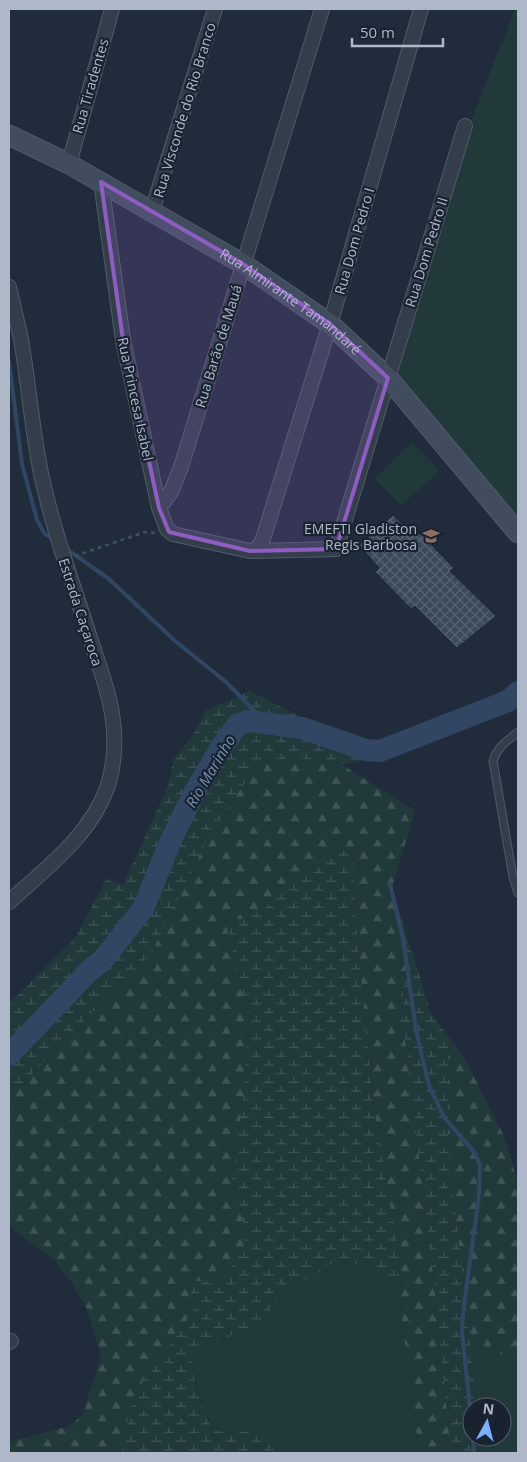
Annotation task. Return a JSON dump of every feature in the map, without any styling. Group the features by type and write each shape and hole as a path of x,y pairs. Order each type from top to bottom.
{"main road":[{"name":"Rua Almirante Tamandaré","path":"9,135 69,164 243,264 330,324 388,378 518,533"}],"street":[{"name":"Rua Tiradentes","path":"69,164 112,9"},
{"name":"Rua Visconde do Rio Branco","path":"152,211 215,9"},
{"name":"Rua Barão de Mauá","path":"159,508 177,481 322,9"},
{"name":"Rua Dom Pedro I","path":"250,551 262,542 330,324 421,9"},
{"name":"Rua Dom Pedro II","path":"250,551 336,549 465,126"},
{"name":"Rua Princesa Isabel","path":"101,182 123,340 159,508 167,529 173,534"},
{"name":"Estrada Caçaroca","path":"9,287 21,340 32,425 42,479 63,554 97,659 113,720 112,766 107,788 95,814 78,837 9,902"},
{"path":"173,534 250,551"}],"lane":[{"path":"518,732 501,745 493,761 513,877 518,893"}],"path":[{"path":"63,554 145,532 173,534"}],"highlighted area":[{"path":"101,182 243,264 330,324 388,378 336,549 250,551 169,532 159,508 123,340"}],"green space":[{"path":"514,9 518,9 518,524 397,381 461,148 502,41 504,41"},
{"path":"412,443 440,471 401,505 375,479"},
{"path":"250,691 341,738 386,751 357,762 341,764 286,756 266,761 244,784 206,842 152,952 20,1086 9,1091 9,1004 76,937 106,879 123,885 169,784 173,760 193,735 206,710"},
{"path":"286,756 341,764 415,811 392,887 407,936 402,1014 433,1272 451,1453 419,1453 402,1320 401,1266 373,1104 356,925 352,851 293,879 280,896 264,909 243,919 225,920 249,1017 243,1100 232,1178 245,1229 244,1247 222,1283 195,1307 130,1409 121,1453 9,1453 9,1442 67,1427 82,1416 101,1357 87,1309 71,1281 56,1262 9,1226 9,1091 20,1086 152,952 205,842 244,784 266,761"},
{"path":"341,843 352,850 356,925 373,1104 401,1266 401,1281 359,1265 333,1263 280,1297 258,1324 193,1352 195,1382 212,1428 227,1434 255,1430 273,1436 279,1453 121,1453 130,1409 145,1376 175,1338 195,1307 188,1280 222,1283 244,1247 245,1229 232,1178 243,1100 249,1017 225,920 243,919 264,909 280,896 293,879"},
{"path":"407,936 431,1013 448,1036 448,1145 476,1397 462,1397 462,1447 481,1447 482,1453 451,1453 433,1272 402,1014"},
{"path":"448,1036 466,1061 503,1134 518,1182 518,1352 493,1355 470,1350 448,1145"},
{"path":"333,1263 359,1265 401,1281 402,1320 419,1453 279,1453 273,1436 255,1430 227,1434 213,1428 201,1400 196,1382 193,1352 258,1324 280,1297"},
{"path":"470,1350 493,1355 518,1352 518,1453 482,1453 481,1447 512,1447 512,1397 476,1397"}],"building":[{"path":"393,515 414,535 419,532 454,568 450,571 496,616 457,648 415,606 411,609 375,572 379,568 359,545"}],"waterway":[{"path":"9,361 22,464 37,520 44,533 53,539"},
{"path":"65,548 109,579 174,640 226,682 266,723"},
{"name":"Rio Marinho","path":"9,1055 91,969 102,961 143,909 171,840 193,795 220,749 238,724 249,721 302,728 366,750 380,751 508,701 518,692"},
{"path":"390,884 403,938 416,1030 429,1086 444,1117 475,1153 480,1165 479,1196 462,1333 469,1397"},
{"path":"474,1447 474,1453"}],"place":[{"name":"EMEFTI Gladiston Regis Barbosa","path":"431,536"}]}
